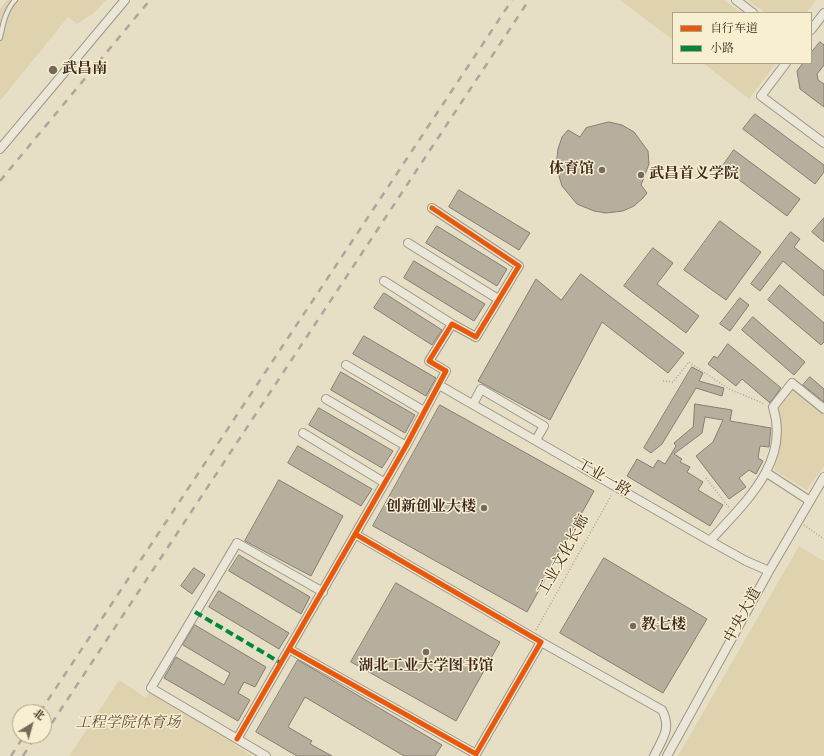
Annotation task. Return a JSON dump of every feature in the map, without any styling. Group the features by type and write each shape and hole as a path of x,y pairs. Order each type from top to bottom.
{"street":[{"path":"0,149 125,0"},
{"path":"736,0 752,12"},
{"path":"812,29 824,12"},
{"path":"785,64 761,96 824,143"},
{"path":"384,281 452,324 476,337 519,266 432,208"},
{"path":"408,243 498,299"},
{"path":"237,739 406,446 439,385 446,371 429,361 452,324"},
{"path":"346,365 424,411"},
{"path":"710,542 757,488 767,473 776,442 777,428 773,408 792,383 824,409"},
{"name":"工业一路","path":"439,385 710,542 769,571"},
{"path":"473,404 481,390 544,426 536,440"},
{"path":"326,399 406,446"},
{"path":"303,433 385,482"},
{"path":"767,473 810,500"},
{"name":"中央大道","path":"667,756 769,571 824,478"},
{"path":"355,534 662,710 667,720 666,730 654,756"},
{"path":"266,756 151,688 237,543 322,592"},
{"path":"289,649 478,755 541,642"}],"lane":[{"path":"0,38 3,22 10,6 15,0"}],"path":[{"path":"663,381 673,382 689,362 729,389 773,408"},
{"path":"706,478 734,515"},
{"path":"798,521 824,539"}],"green space":[{"path":"7,0 106,0 94,13 77,24 68,17 0,101 0,9"},
{"path":"620,0 724,0 740,12 672,12 672,39"},
{"path":"748,0 816,0 807,12 764,12"},
{"path":"704,64 775,64 749,99"},
{"path":"792,388 824,415 824,466 807,490 774,470 781,439 781,423 778,407"},
{"path":"799,546 824,561 824,756 678,756"},
{"name":"工程学院体育场","path":"119,680 146,698 149,693 158,693 252,756 69,756"}],"building":[{"path":"820,42 824,45 824,65 817,74 818,80 824,84 824,107 800,89 797,71 802,64 812,64 812,52"},
{"path":"755,114 824,165 824,172 815,184 743,129"},
{"name":"体育馆","path":"609,122 622,125 634,132 648,151 649,164 641,185 647,193 643,198 634,206 623,211 606,213 594,211 577,204 562,186 556,166 558,149 562,137 568,130 580,137 586,128"},
{"path":"734,150 800,199 787,216 722,167"},
{"path":"459,190 530,233 519,250 449,207"},
{"path":"824,218 824,242 812,232"},
{"path":"720,221 761,252 726,300 684,270"},
{"path":"437,226 507,269 497,286 426,243"},
{"path":"791,232 800,239 794,247 824,271 824,296 783,261 760,291 751,284"},
{"path":"653,248 673,263 657,284 699,316 686,333 624,286"},
{"path":"414,261 485,304 474,321 404,278"},
{"path":"581,274 684,353 668,373 602,322 550,420 478,381 536,279 561,300"},
{"path":"780,285 824,323 824,342 821,345 768,300"},
{"path":"384,293 442,330 432,345 374,308"},
{"path":"740,298 749,305 730,331 720,324"},
{"path":"753,317 805,362 794,375 742,330"},
{"path":"364,336 436,378 426,396 353,354"},
{"path":"728,344 781,388 770,403 742,379 736,386 708,364 714,356 717,358"},
{"path":"692,367 703,373 699,381 724,388 722,396 696,388 662,444 651,453 644,448"},
{"path":"341,372 415,415 405,433 331,390"},
{"path":"810,377 824,389 824,402 803,385"},
{"path":"695,404 732,410 730,421 771,428 769,447 760,446 758,458 763,461 756,474 749,470 739,478 746,487 729,499 696,456 713,442 723,420 705,417 702,433 674,454 682,459 680,462 690,467 687,472 703,482 698,490 723,505 710,526 627,476 637,459 653,468 658,460 665,464 676,446 674,443 693,427"},
{"name":"创新创业大楼","path":"440,405 594,491 527,612 373,526"},
{"path":"319,408 393,451 382,468 309,425"},
{"path":"298,446 372,489 361,506 288,463"},
{"path":"279,480 343,516 311,576 245,541"},
{"path":"239,555 310,597 301,614 229,571"},
{"name":"教七楼","path":"604,558 707,619 663,693 560,633"},
{"path":"194,568 205,575 192,594 181,586"},
{"name":"湖北工业大学图书馆","path":"396,583 500,642 456,721 351,662"},
{"path":"219,591 289,633 279,649 209,607"},
{"path":"195,625 266,667 255,687 244,682 238,693 250,700 238,721 164,678 176,657 224,685 230,673 183,645"},
{"path":"298,660 442,745 435,756 404,756 305,697 288,727 312,741 310,744 332,756 297,756 256,732"}],"railway":[{"path":"0,181 150,0"},
{"path":"45,704 512,0"},
{"path":"52,723 529,0"},
{"path":"11,756 19,744"},
{"path":"23,756 31,744"}],"marked path":[{"path":"195,612 281,663"}],"cycle path":[{"path":"237,739 406,446 446,371 429,361 452,324 476,337 519,266 432,208"},
{"path":"289,649 476,754 541,642 355,534"}],"place":[{"name":"武昌南","path":"53,70"},
{"name":"体育馆","path":"602,170"},
{"name":"武昌首义学院","path":"641,175"},
{"name":"创新创业大楼","path":"484,508"},
{"name":"教七楼","path":"633,626"},
{"name":"湖北工业大学图书馆","path":"426,652"}]}
